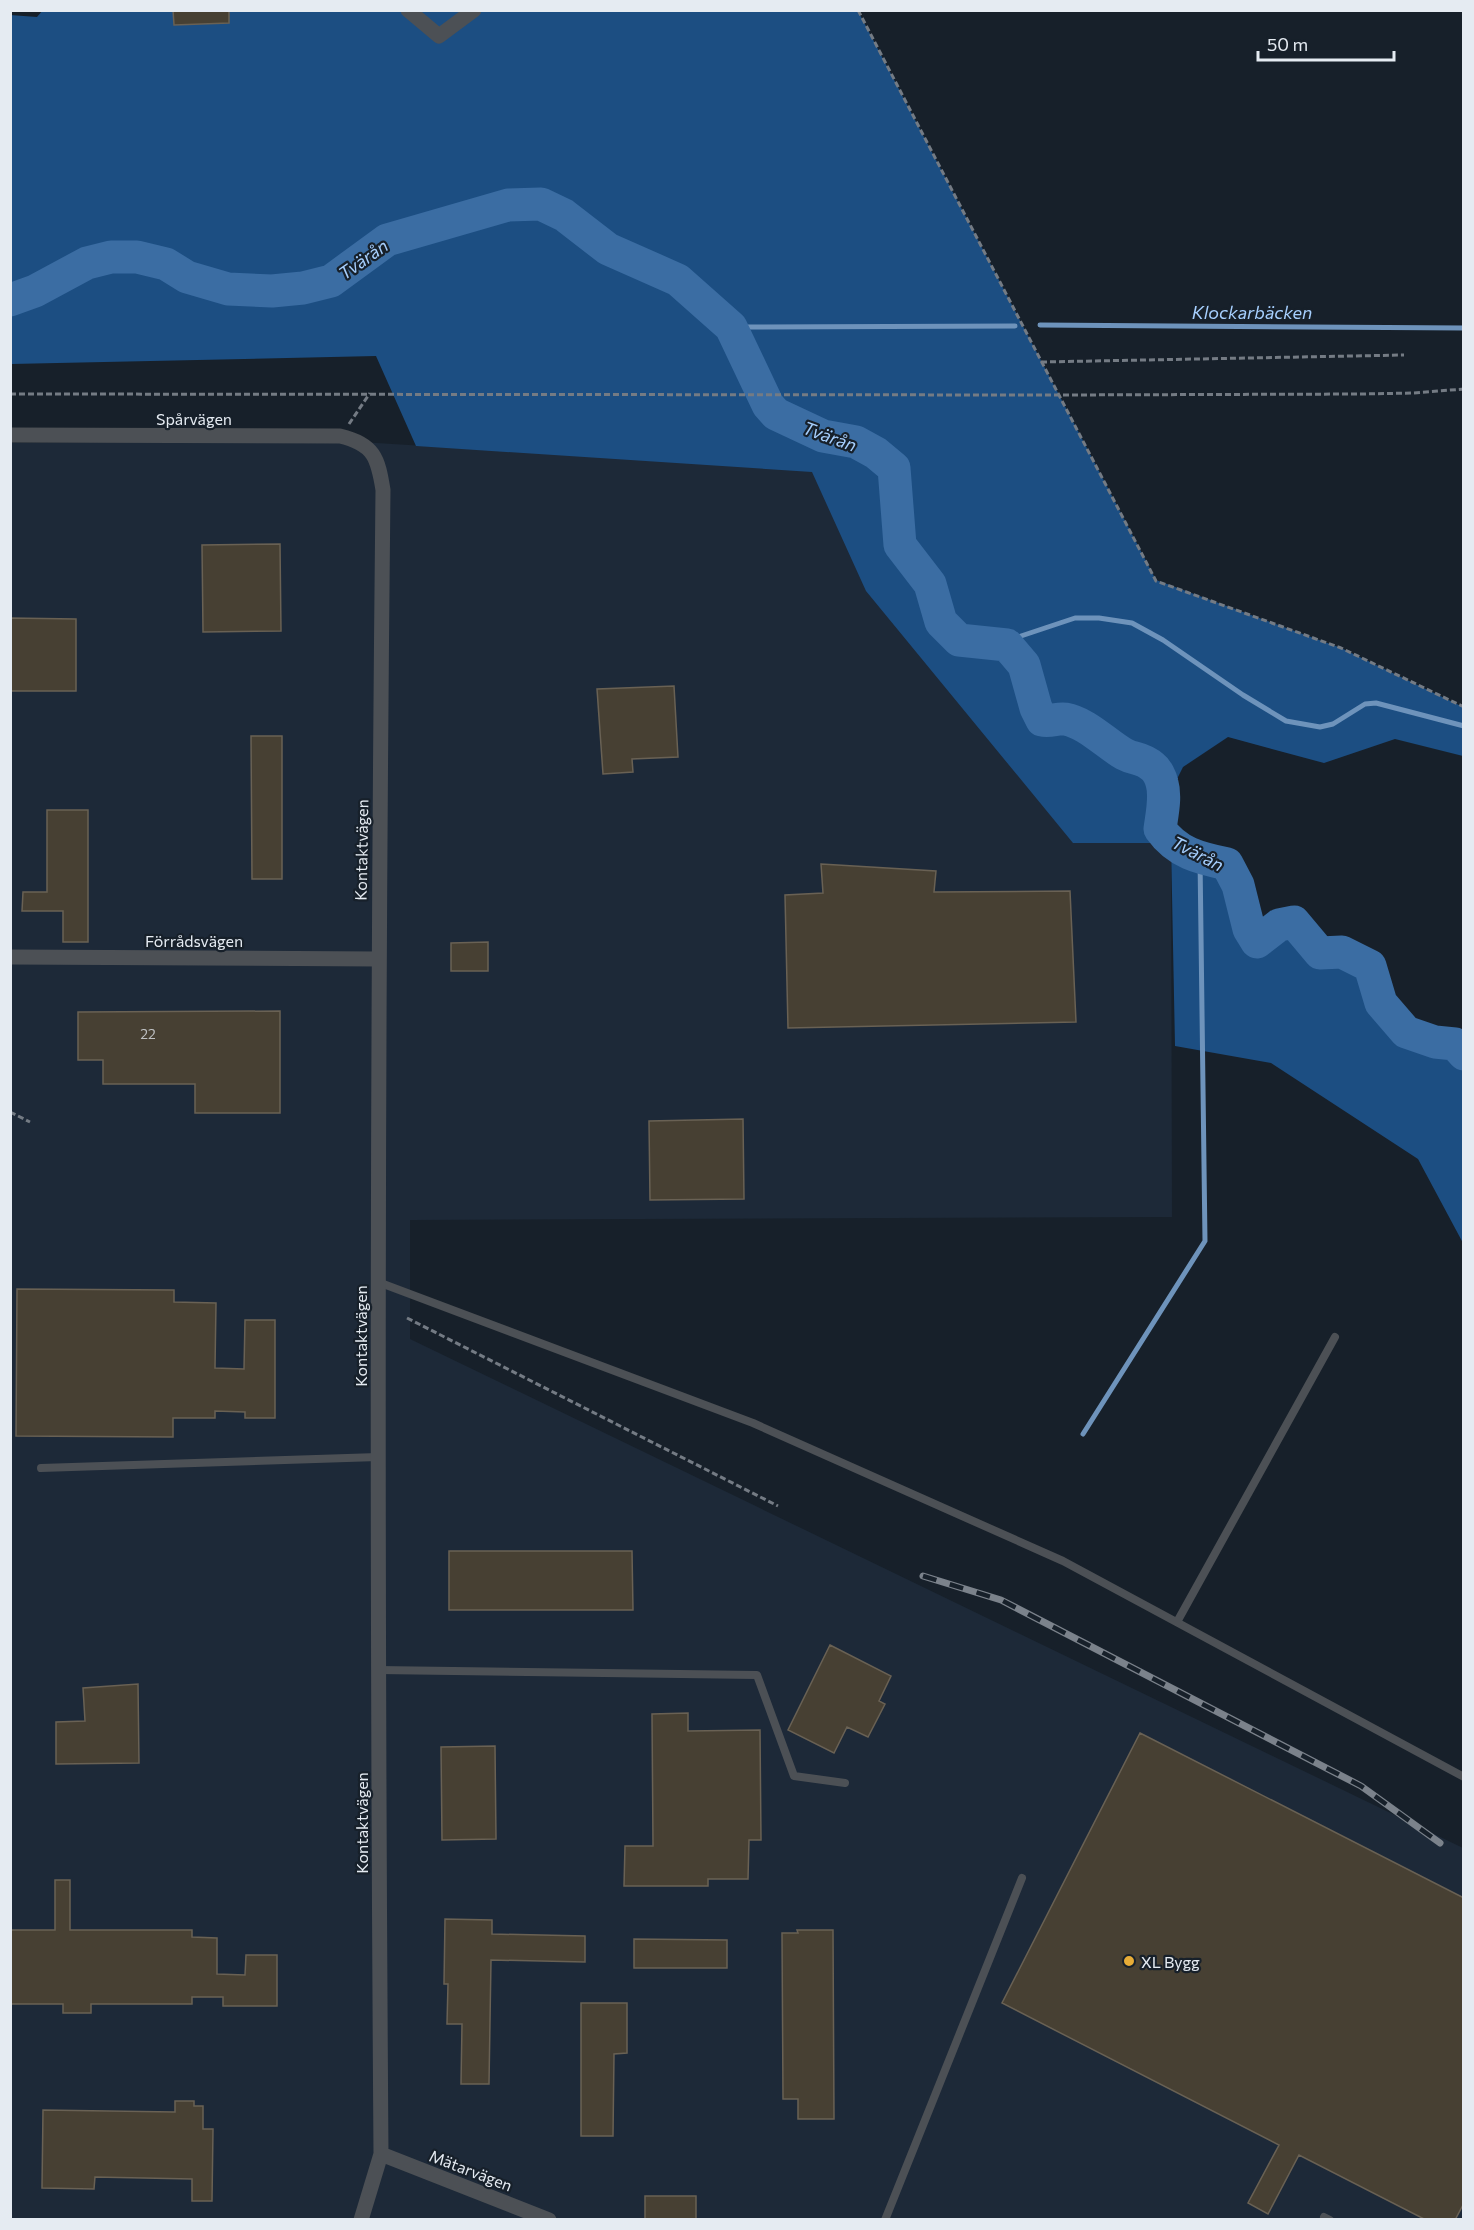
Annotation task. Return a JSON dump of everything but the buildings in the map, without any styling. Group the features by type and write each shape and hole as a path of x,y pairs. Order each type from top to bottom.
{"street":[{"path":"408,10 439,36 474,10"},
{"name":"Spårvägen","path":"10,435 340,436 359,440 372,452"},
{"name":"Kontaktvägen","path":"361,2220 381,2154 378,959 383,490 380,470 372,452"},
{"name":"Förrådsvägen","path":"10,957 378,959"},
{"name":"Mätarvägen","path":"381,2154 549,2220"}],"lane":[{"path":"378,1282 753,1423 1063,1561 1464,1777"},
{"path":"1177,1622 1335,1338"},
{"path":"41,1468 378,1457"},
{"path":"378,1670 757,1675 794,1776 845,1784"},
{"path":"885,2220 1022,1878"}],"path":[{"path":"858,10 1156,580 1341,648 1464,707"},
{"path":"1041,362 1404,355"},
{"path":"10,394 1058,395 1392,393 1464,388"},
{"path":"340,436 370,393"},
{"path":"10,1112 30,1122"},
{"path":"407,1318 778,1506"}],"shaded area":[{"path":"43,10 858,11 1156,580 1341,648 1463,707 1463,756 1395,739 1324,763 1228,737 1183,767 1164,805 1161,829 1182,849 1227,864 1238,885 1249,929 1257,942 1279,925 1294,922 1320,953 1342,952 1370,966 1381,1003 1406,1032 1435,1042 1455,1044 1463,1054 1463,1243 1418,1159 1271,1063 1175,1046 1171,843 1073,843 866,591 812,472 416,446 376,356 11,364 10,15 37,17"},
{"path":"344,441 813,470 1171,843 1172,1217 410,1220 410,1339 1463,1848 1463,2219 11,2219 10,443"}],"waterway":[{"name":"Tvärån","path":"10,300 35,291 87,263 111,257 137,257 166,264 187,277 228,289 272,291 303,288 331,281 387,240 508,205 541,204 564,215 608,249 678,280 731,327 768,405 776,414 823,436 856,442 876,453 894,468 900,545 930,584 941,622 959,640 1007,645 1024,665 1036,708 1042,720 1073,721 1124,754 1154,768 1161,779 1164,794 1160,829 1181,849 1198,857 1227,864 1238,885 1249,929 1257,942 1279,925 1294,922 1320,953 1342,952 1370,966 1381,1003 1406,1032 1435,1042 1455,1044 1464,1054"},
{"name":"Klockarbäcken","path":"1040,325 1464,328"},
{"name":"Klockarbäcken","path":"731,327 1015,326"},
{"path":"1007,645 1018,637 1075,618 1099,618 1132,623 1163,640 1243,695 1286,721 1320,727 1333,724 1365,704 1376,703 1464,726"},
{"path":"1083,1434 1205,1241 1200,858"}],"railway":[{"path":"923,1576 1001,1600 1361,1786 1440,1843"}],"place":[{"name":"XL Bygg","path":"1129,1961"}]}
